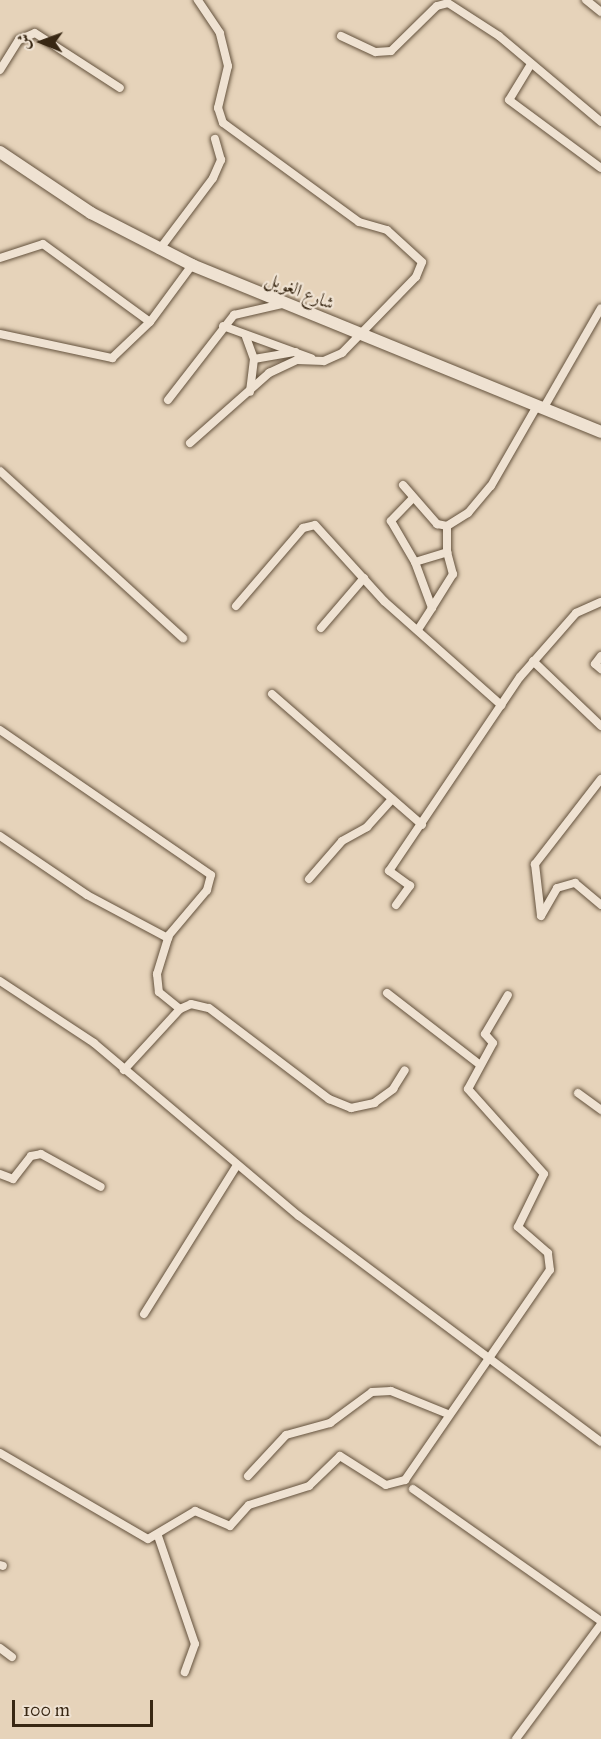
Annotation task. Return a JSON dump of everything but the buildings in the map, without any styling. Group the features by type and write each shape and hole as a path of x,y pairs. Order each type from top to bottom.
{"street":[{"path":"190,442 281,367 332,359 416,277 422,262 387,231 359,222 223,123 218,108 228,66 220,33 198,0"},
{"path":"586,0 601,12"},
{"path":"341,36 376,52 391,51 437,6 448,3 531,64 601,122"},
{"path":"0,70 19,40 35,33 120,88"},
{"path":"531,64 509,100 601,168"},
{"path":"159,250 213,178 221,160 215,139"},
{"name":"شارع الغويل","path":"0,153 159,250 192,266 601,432"},
{"path":"0,258 44,244 150,322"},
{"path":"0,334 110,358 150,322 192,266"},
{"path":"168,400 223,326 241,311 282,304"},
{"path":"403,485 438,525 447,526 468,513 491,486 601,308"},
{"path":"223,326 246,337 317,360"},
{"path":"246,337 254,359 250,392"},
{"path":"254,359 296,352"},
{"path":"0,471 183,638"},
{"path":"413,498 391,521 415,562 432,608"},
{"path":"236,606 311,525 320,527 363,578 501,705"},
{"path":"419,628 453,574 447,552 447,526"},
{"path":"415,562 447,552"},
{"path":"321,628 363,578"},
{"path":"396,905 410,886 389,871 501,705 533,661 576,613 601,602"},
{"path":"601,656 595,664 601,669"},
{"path":"533,661 601,726"},
{"path":"272,694 422,825"},
{"path":"0,730 211,875 207,890 168,938 157,988 180,1009"},
{"path":"601,779 535,864 541,916 557,888 575,883 601,905"},
{"path":"309,879 342,841 367,826 391,800"},
{"path":"0,836 87,895 168,938"},
{"path":"0,981 94,1043 237,1165 490,1361 601,1442"},
{"path":"387,993 479,1064"},
{"path":"0,1453 148,1539 158,1536 195,1511 230,1526 249,1505 309,1486 340,1456 376,1481 397,1484 405,1480 448,1414 490,1361 541,1289 550,1260 518,1227 544,1174 470,1094 468,1084 493,1043 485,1034 508,995"},
{"path":"124,1070 180,1009 198,1004 218,1013 329,1099 351,1108 374,1103 393,1089 405,1070"},
{"path":"578,1093 601,1110"},
{"path":"0,1174 14,1179 32,1156 41,1154 101,1187"},
{"path":"144,1314 237,1165"},
{"path":"248,1476 286,1435 330,1423 372,1392 391,1391 448,1414"},
{"path":"412,1489 601,1623 516,1739"},
{"path":"158,1536 195,1644 185,1672"},
{"path":"0,1647 12,1657"}]}
